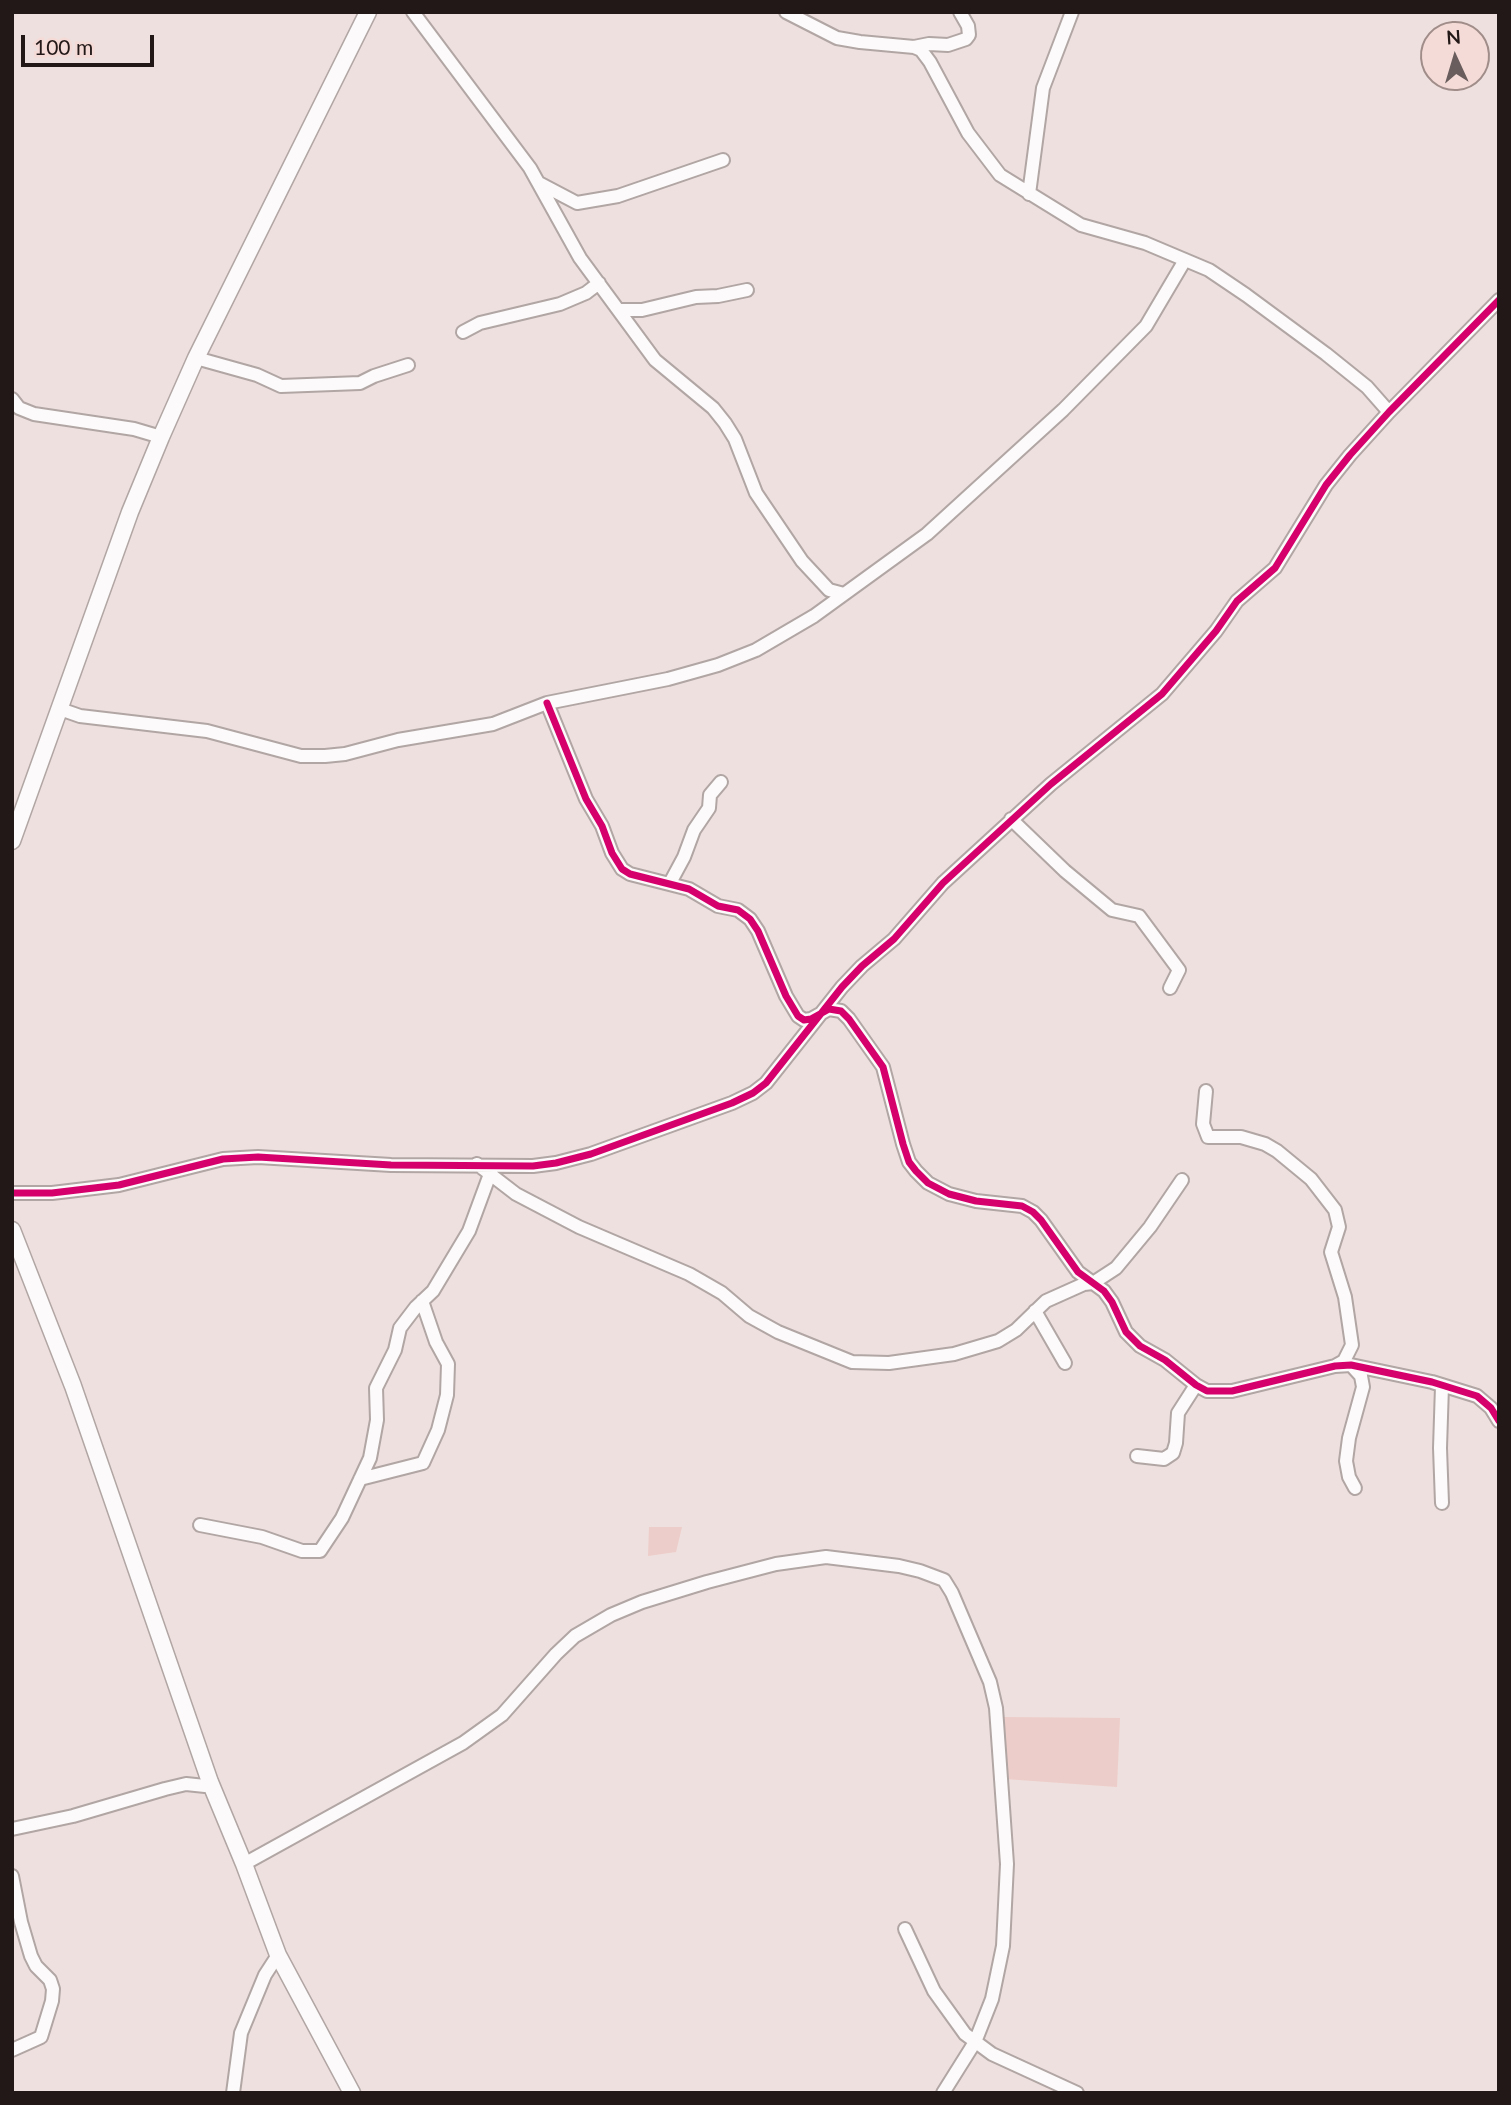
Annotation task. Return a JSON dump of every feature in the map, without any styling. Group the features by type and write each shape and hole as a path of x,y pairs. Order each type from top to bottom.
{"main road":[{"path":"12,841 130,512 161,437 196,358 368,12"},
{"path":"12,1230 73,1386 210,1782 278,1955 352,2093"}],"street":[{"path":"413,12 500,126 538,183 580,258 655,360 713,408 725,423 735,439 756,493 771,517 821,583 829,590 844,594"},
{"path":"786,12 837,38 921,50 968,133 1000,175 1081,225 1144,243 1209,270 1367,387 1389,411"},
{"path":"914,47 929,44 948,45 966,39 968,26 960,12"},
{"path":"1029,194 1043,88 1072,12"},
{"path":"538,183 576,203 618,196 723,160"},
{"path":"60,709 80,716 207,731 273,750 313,756 345,754 398,740 493,724 547,703 668,679 718,665 777,639 927,534 1063,410 1146,326 1185,260"},
{"path":"463,332 480,323 560,304 586,293 599,283"},
{"path":"619,310 642,310 696,297 747,290"},
{"path":"12,1193 52,1193 119,1185 223,1159 258,1157 391,1165 533,1166 556,1163 591,1154 753,1093 766,1083 855,973 894,939 943,883 1011,819 1162,694 1216,631 1237,601 1275,568 1326,485 1389,411 1499,300"},
{"path":"196,358 257,375 281,386 360,383 408,365"},
{"path":"12,399 19,408 34,414 134,429 161,437"},
{"path":"547,703 576,777 622,869 630,874 689,889 718,905 738,910 750,919 798,1016 804,1020 817,1017 830,1009 841,1011 883,1067 909,1162 928,1183 949,1194 976,1201 1022,1206 1033,1212 1078,1272 1104,1291 1132,1340 1207,1391 1232,1391 1335,1366 1351,1365 1477,1396 1491,1408 1499,1421"},
{"path":"670,883 684,858 694,830 709,808 710,795 721,782"},
{"path":"1011,819 1065,871 1112,910 1139,916 1179,970 1170,988"},
{"path":"1206,1091 1203,1124 1208,1137 1241,1137 1271,1147 1311,1179 1335,1210 1339,1227 1331,1252 1345,1297 1352,1345 1344,1362 1335,1366"},
{"path":"476,1164 516,1194 579,1227 689,1274 722,1293 749,1316 778,1332 852,1362 890,1363 954,1354 998,1341 1016,1330 1046,1301 1084,1284 1093,1283 1116,1268 1150,1227 1182,1180"},
{"path":"200,1525 262,1537 302,1550 320,1551 342,1518 370,1458 377,1420 376,1388 395,1350 400,1328 433,1292 469,1231 490,1174"},
{"path":"360,1479 423,1463 438,1430 447,1395 448,1364 436,1342 422,1301"},
{"path":"1035,1311 1065,1363"},
{"path":"1351,1365 1361,1376 1363,1387 1349,1438 1346,1461 1355,1489"},
{"path":"1137,1456 1164,1459 1173,1453 1178,1413 1196,1385"},
{"path":"1442,1503 1440,1448 1443,1386"},
{"path":"244,1864 463,1743 502,1715 575,1636 611,1615 668,1594 776,1564 826,1557 899,1566 944,1580 952,1592 990,1682 996,1708 1007,1864 1003,1946 992,1999 975,2042 943,2093"},
{"path":"12,1829 73,1816 164,1789 186,1784 205,1786 210,1782"},
{"path":"12,1876 31,1956 36,1966 50,1980 52,2001 46,2028 41,2037 12,2050"},
{"path":"905,1929 934,1991 965,2034 992,2054 1077,2093"},
{"path":"233,2093 242,2034 265,1975 278,1955"}],"shaded area":[{"path":"649,1527 682,1527 676,1552 648,1556"},
{"path":"1004,1717 1120,1718 1117,1787 1005,1779"}],"cycle path":[{"path":"12,1193 52,1193 119,1185 223,1159 258,1157 391,1165 533,1166 556,1163 591,1154 753,1093 766,1083 842,987 894,939 943,883 1051,784 1162,694 1216,631 1237,601 1275,568 1326,485 1350,455 1499,300"},
{"path":"547,703 586,799 622,869 630,874 689,889 718,906 738,910 750,919 798,1016 804,1020 829,1009 841,1011 883,1067 903,1144 909,1162 916,1171 928,1183 949,1194 976,1201 1022,1206 1033,1212 1078,1272 1104,1291 1126,1332 1140,1346 1165,1360 1207,1391 1232,1391 1335,1366 1351,1365 1432,1382 1477,1396 1491,1408 1499,1421"}]}
